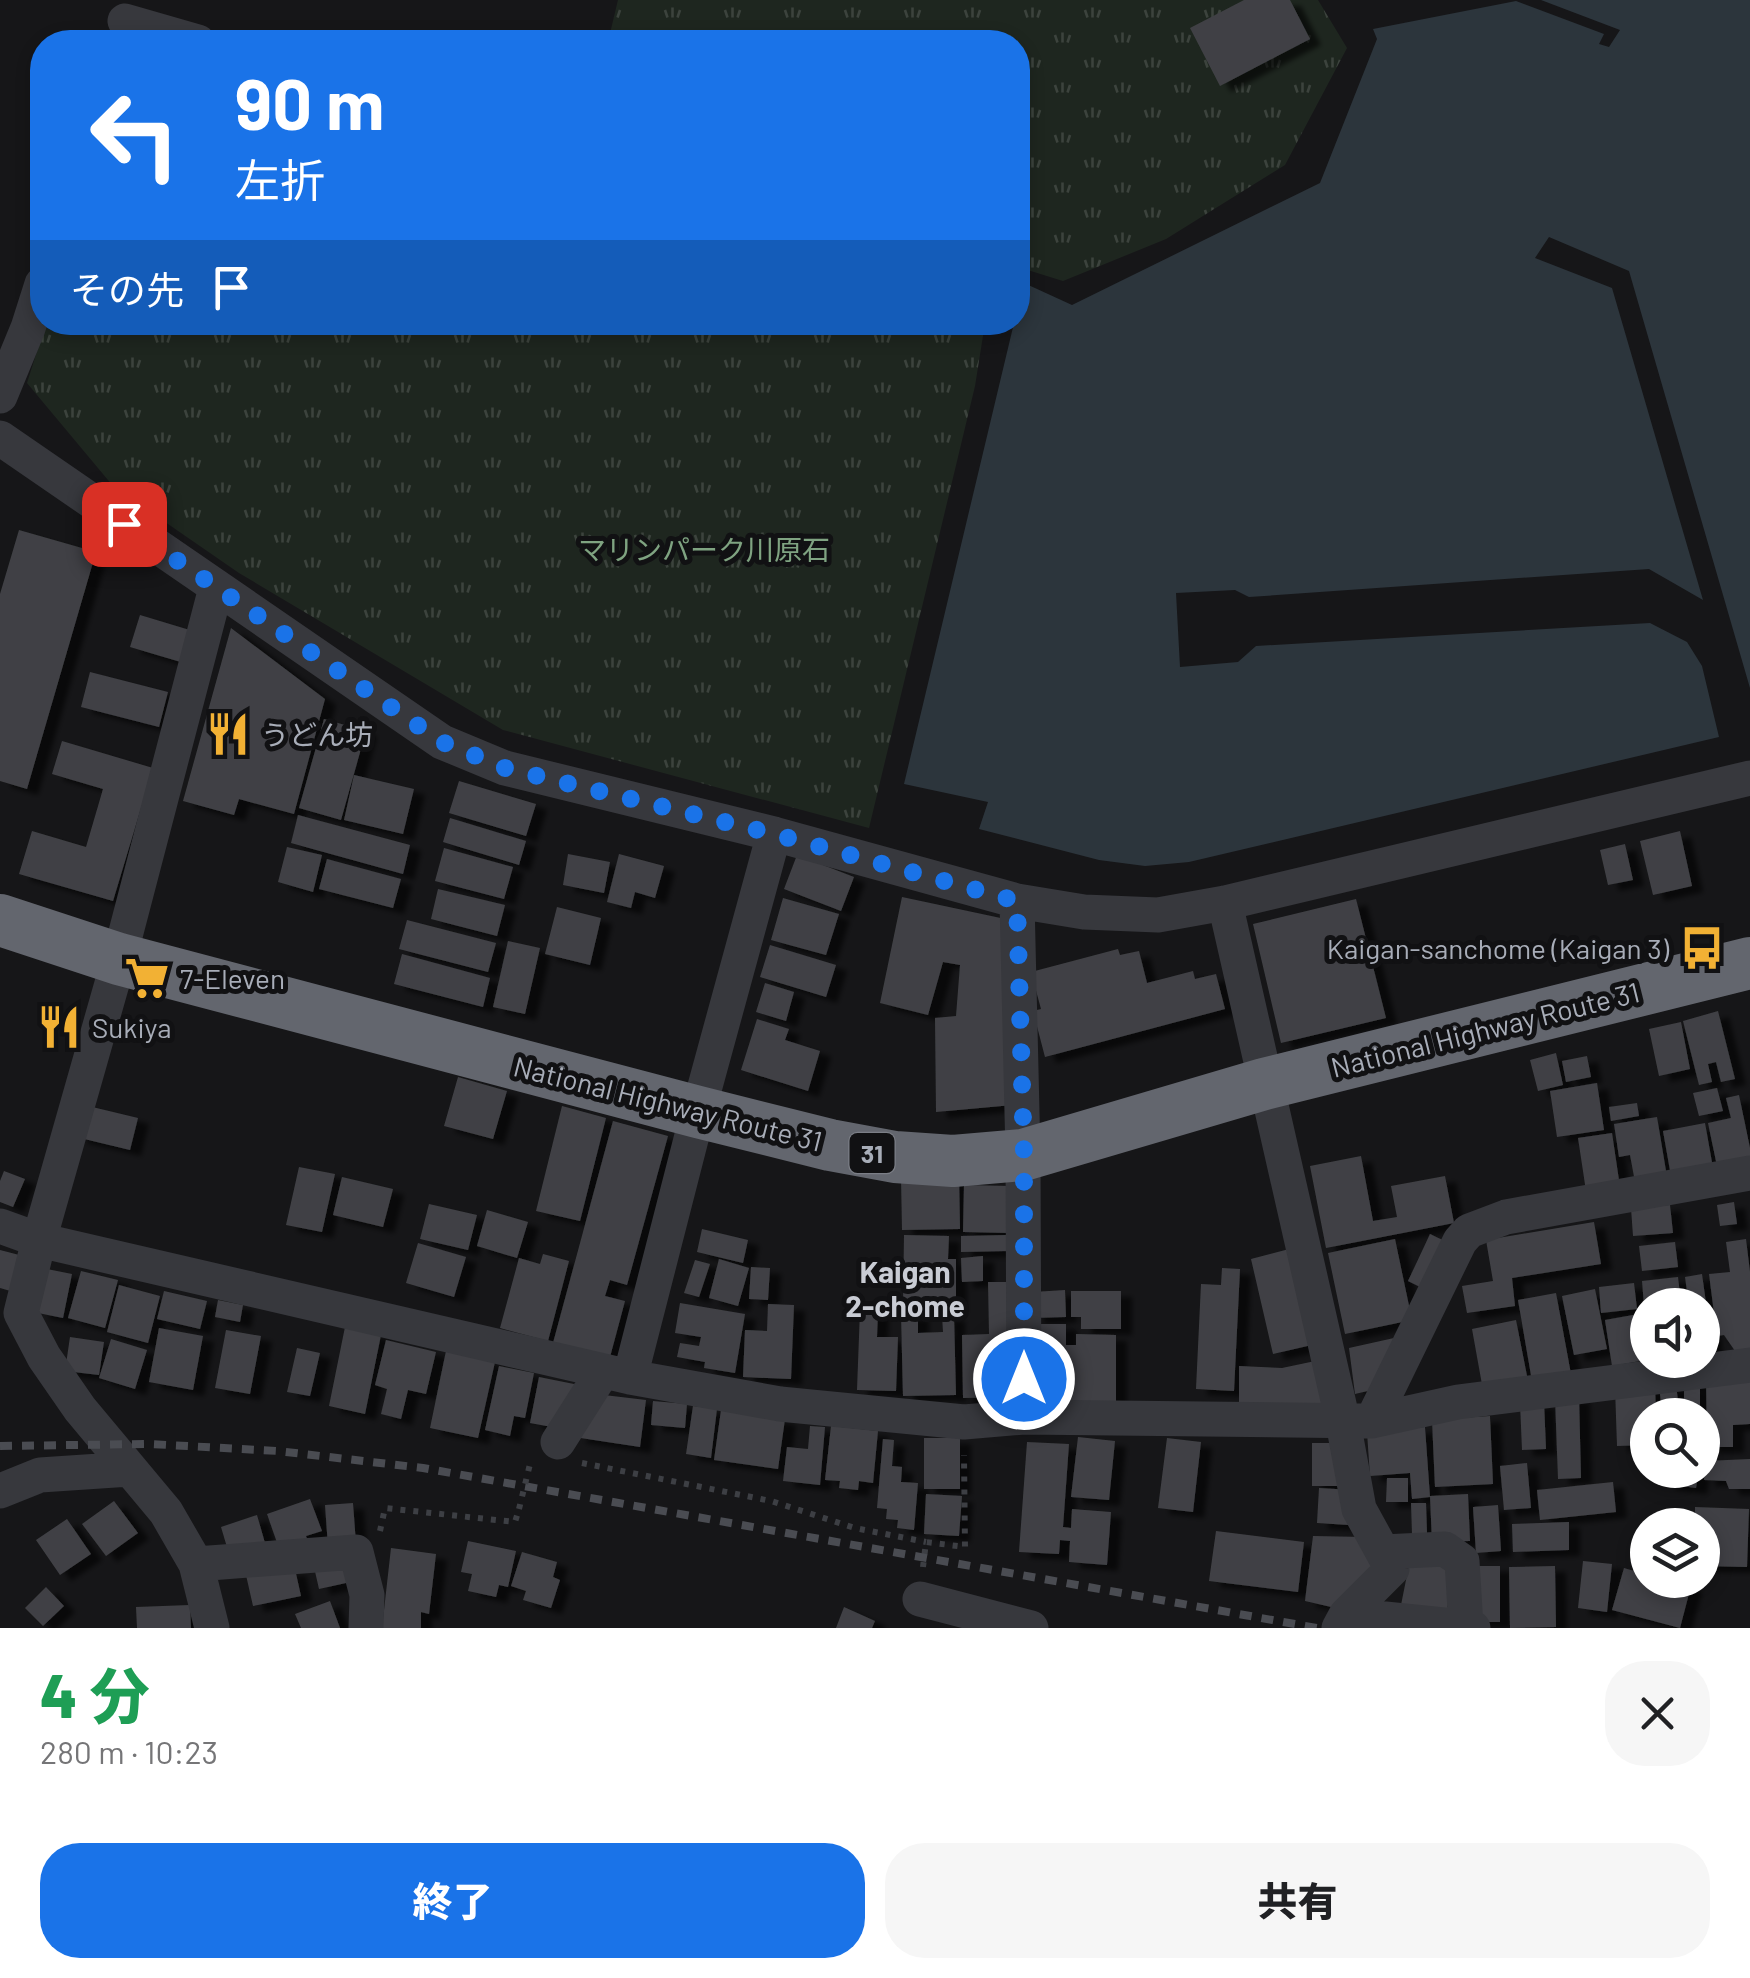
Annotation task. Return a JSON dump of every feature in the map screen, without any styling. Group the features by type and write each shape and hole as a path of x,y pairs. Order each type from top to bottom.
{"highway":[{"name":"National Highway Route 31","path":"0,920 119,959 830,1146 895,1157 953,1161 1024,1155 1264,1084 1750,964"}],"street":[{"path":"125,21 156,30"},
{"path":"0,396 30,322"},
{"path":"0,438 442,742 505,768 774,834 1017,901 1084,912 1158,915 1225,903 1750,778"},
{"path":"212,1628 196,1564 166,1512 80,1409 44,1357 21,1313 216,588"},
{"path":"556,1452 616,1374 698,1112 774,834"},
{"path":"1017,901 1024,1155 1024,1417"},
{"path":"1225,903 1264,1084 1358,1421 1358,1508 1392,1568 1343,1622"},
{"path":"1358,1421 1469,1230 1506,1217 1750,1173"},
{"path":"0,1226 38,1240 616,1374 780,1404 964,1422 1024,1417 1358,1421 1458,1402 1750,1365"},
{"path":"0,1491 40,1475 130,1469"},
{"path":"1343,1622 1469,1628 1462,1561 1446,1549 1383,1552"},
{"path":"196,1564 356,1552 367,1612"},
{"path":"920,1599 1031,1628"}],"path":[{"path":"367,1612 385,1508 516,1522 530,1464 556,1452 771,1501 855,1528 966,1547 964,1422"},
{"path":"920,1599 926,1542"}],"green space":[{"path":"618,0 1318,0 1347,48 1285,165 1166,239 1063,281 1030,271 1030,30 611,30"},
{"name":"マリンパーク川原石","path":"42,335 983,335 975,386 869,828 503,730 239,573 113,486 27,383"}],"shaded area":[{"path":"1541,0 1750,0 1750,688 1629,271 1549,237 1535,258 1612,288 1703,600 1649,569 1249,597 1235,590 1176,593 1180,667 1238,662 1256,646 1650,623 1687,642 1702,666 1719,737 1189,862 1145,866 1099,860 979,829 988,802 904,784 1011,335 1030,335 1030,286 1072,305 1320,183 1377,39 1373,29 1516,1 1604,34 1599,44 1609,47 1620,30"}],"building":[{"path":"1244,0 1290,0 1310,39 1220,86 1190,28"},
{"path":"19,530 96,552 27,789 0,781 0,594"},
{"path":"140,615 193,631 184,663 130,647"},
{"path":"231,628 325,699 294,814 239,799 234,815 183,801"},
{"path":"90,672 168,692 159,727 81,707"},
{"path":"324,719 366,731 341,820 299,808"},
{"path":"62,741 153,768 113,901 19,874 32,831 86,847 103,789 52,774"},
{"path":"354,775 414,789 403,834 344,820"},
{"path":"459,781 536,804 526,836 449,813"},
{"path":"298,815 410,845 403,874 291,843"},
{"path":"450,818 526,841 519,865 443,842"},
{"path":"1680,831 1692,886 1653,895 1640,841"},
{"path":"1625,844 1633,880 1608,885 1600,850"},
{"path":"287,847 322,855 313,892 278,882"},
{"path":"444,848 513,867 504,899 435,881"},
{"path":"568,854 610,862 604,893 563,885"},
{"path":"619,854 664,866 655,898 635,892 631,908 607,902"},
{"path":"797,855 854,877 841,911 784,889"},
{"path":"327,859 401,879 393,908 319,889"},
{"path":"438,889 505,905 497,936 431,919"},
{"path":"902,897 1010,920 1013,1105 936,1112 935,1018 956,1016 960,965 943,962 928,1015 880,1003"},
{"path":"783,898 839,914 826,955 771,940"},
{"path":"1356,899 1386,1018 1281,1043 1253,924"},
{"path":"557,907 601,918 590,965 545,954"},
{"path":"407,920 496,943 488,972 399,949"},
{"path":"508,941 540,948 525,1014 493,1007"},
{"path":"770,945 836,965 826,997 760,977"},
{"path":"1118,949 1120,955 1139,951 1147,983 1193,971 1195,979 1216,974 1225,1009 1045,1057 1033,1011 1041,1009 1031,972"},
{"path":"402,954 490,978 483,1007 394,984"},
{"path":"765,983 794,992 786,1021 756,1012"},
{"path":"1718,1011 1735,1079 1721,1082 1716,1062 1708,1064 1712,1082 1699,1085 1683,1021"},
{"path":"757,1019 789,1029 785,1040 820,1051 808,1091 741,1070"},
{"path":"1681,1022 1690,1069 1659,1076 1649,1029"},
{"path":"1556,1053 1563,1085 1538,1091 1530,1060"},
{"path":"1587,1056 1591,1077 1566,1082 1562,1061"},
{"path":"458,1077 507,1091 493,1139 444,1126"},
{"path":"1597,1083 1604,1130 1557,1137 1550,1091"},
{"path":"1717,1088 1723,1111 1699,1116 1693,1093"},
{"path":"1739,1095 1750,1158 1717,1166 1708,1123 1731,1118 1726,1098"},
{"path":"1637,1103 1639,1116 1611,1121 1609,1107"},
{"path":"84,1105 138,1118 130,1150 76,1137"},
{"path":"562,1106 606,1118 580,1221 536,1211"},
{"path":"1657,1117 1667,1177 1635,1182 1630,1155 1619,1157 1614,1124"},
{"path":"613,1121 668,1136 627,1285 610,1280 605,1296 625,1301 610,1357 553,1343"},
{"path":"1705,1123 1713,1168 1671,1176 1663,1131"},
{"path":"1612,1133 1620,1187 1586,1191 1578,1138"},
{"path":"1361,1156 1373,1221 1397,1217 1391,1186 1445,1176 1454,1223 1326,1248 1310,1166"},
{"path":"299,1167 335,1174 322,1232 286,1225"},
{"path":"4,1171 25,1179 13,1207 0,1202"},
{"path":"959,1175 960,1229 902,1230 901,1177"},
{"path":"342,1177 393,1189 383,1227 333,1215"},
{"path":"964,1185 1011,1186 1009,1233 963,1232"},
{"path":"1734,1202 1737,1224 1720,1226 1717,1205"},
{"path":"429,1204 477,1215 468,1250 420,1239"},
{"path":"1670,1205 1673,1233 1633,1236 1631,1208"},
{"path":"487,1210 528,1222 517,1258 477,1246"},
{"path":"1594,1222 1601,1264 1512,1278 1515,1306 1467,1313 1462,1286 1493,1281 1486,1240"},
{"path":"702,1229 748,1240 743,1263 697,1252"},
{"path":"1430,1234 1453,1245 1430,1292 1408,1281"},
{"path":"904,1235 949,1236 948,1259 956,1259 956,1307 903,1306"},
{"path":"1007,1235 1008,1251 961,1252 961,1236"},
{"path":"1395,1239 1412,1320 1345,1334 1328,1253"},
{"path":"1746,1239 1750,1349 1735,1351 1724,1335 1720,1336 1720,1288 1711,1288 1709,1274 1730,1272 1726,1242"},
{"path":"1675,1242 1678,1267 1642,1271 1639,1246"},
{"path":"418,1243 466,1257 454,1297 406,1283"},
{"path":"1293,1248 1316,1344 1273,1354 1251,1259"},
{"path":"0,1250 23,1256 14,1292 0,1288"},
{"path":"543,1254 569,1261 548,1341 500,1328 519,1258 540,1264"},
{"path":"983,1256 983,1281 962,1282 961,1258"},
{"path":"719,1259 749,1268 738,1306 709,1298"},
{"path":"695,1260 710,1264 699,1297 684,1293"},
{"path":"751,1267 770,1268 768,1300 749,1299"},
{"path":"1222,1268 1240,1269 1234,1391 1196,1389 1201,1284 1221,1285"},
{"path":"47,1269 72,1274 63,1318 38,1313"},
{"path":"81,1271 118,1280 105,1328 68,1318"},
{"path":"1702,1274 1704,1288 1687,1288 1685,1277"},
{"path":"1678,1277 1679,1288 1643,1288 1642,1281"},
{"path":"988,1282 1015,1282 1017,1397 963,1398 962,1335 989,1334"},
{"path":"1634,1283 1635,1288 1630,1288 1630,1310 1601,1313 1599,1287"},
{"path":"119,1285 160,1296 148,1343 107,1332"},
{"path":"1595,1289 1607,1349 1574,1355 1562,1296"},
{"path":"1065,1290 1066,1317 1033,1318 1033,1292"},
{"path":"164,1291 207,1301 200,1329 157,1319"},
{"path":"1071,1291 1121,1291 1121,1329 1081,1329 1081,1317 1071,1317"},
{"path":"1556,1293 1571,1374 1532,1381 1518,1300"},
{"path":"218,1300 243,1305 240,1322 215,1317"},
{"path":"680,1303 745,1314 735,1373 704,1368 705,1362 677,1357 680,1343 699,1346 701,1337 675,1333"},
{"path":"768,1304 794,1305 791,1379 743,1377 745,1330 767,1331"},
{"path":"860,1310 878,1311 877,1337 898,1337 896,1391 857,1390"},
{"path":"901,1314 918,1314 918,1333 943,1332 942,1315 954,1315 956,1395 903,1396"},
{"path":"1630,1316 1630,1363 1612,1366 1605,1320"},
{"path":"1516,1320 1528,1381 1483,1390 1472,1329"},
{"path":"1033,1324 1066,1324 1066,1345 1076,1345 1076,1334 1116,1335 1116,1403 1033,1403"},
{"path":"345,1327 381,1335 365,1414 329,1406"},
{"path":"159,1328 203,1336 193,1390 149,1382"},
{"path":"226,1330 261,1336 250,1394 215,1388"},
{"path":"1403,1336 1376,1389 1355,1394 1349,1348"},
{"path":"70,1337 104,1342 99,1375 65,1371"},
{"path":"111,1339 147,1350 135,1389 99,1378"},
{"path":"386,1340 436,1352 426,1394 408,1390 401,1419 381,1414 387,1389 375,1385"},
{"path":"297,1348 320,1353 310,1396 287,1392"},
{"path":"446,1351 495,1362 478,1438 430,1428"},
{"path":"1320,1360 1330,1405 1239,1411 1239,1366 1282,1368"},
{"path":"499,1366 534,1373 525,1418 514,1416 510,1436 485,1430"},
{"path":"1750,1375 1750,1424 1733,1425 1733,1447 1720,1447 1720,1398 1706,1398 1706,1378"},
{"path":"539,1377 579,1385 552,1427 530,1423"},
{"path":"1684,1380 1700,1380 1700,1398 1684,1398"},
{"path":"1676,1384 1678,1398 1660,1398 1659,1385"},
{"path":"1655,1386 1655,1398 1630,1398 1630,1446 1617,1446 1615,1387"},
{"path":"604,1395 646,1400 640,1447 574,1437"},
{"path":"1579,1396 1581,1478 1558,1479 1555,1397"},
{"path":"653,1401 687,1404 685,1428 651,1425"},
{"path":"1544,1402 1546,1449 1522,1450 1520,1403"},
{"path":"693,1406 717,1409 711,1458 686,1454"},
{"path":"721,1410 785,1419 778,1469 714,1460"},
{"path":"1490,1416 1493,1484 1435,1487 1432,1420"},
{"path":"810,1426 825,1427 820,1485 783,1481 787,1447 808,1449"},
{"path":"831,1426 878,1431 873,1483 859,1481 858,1490 839,1488 840,1481 825,1480"},
{"path":"1425,1427 1430,1497 1412,1499 1410,1473 1370,1476 1367,1432"},
{"path":"1078,1437 1115,1441 1109,1500 1071,1497"},
{"path":"924,1438 960,1438 960,1489 924,1489"},
{"path":"1167,1438 1201,1442 1193,1512 1158,1508"},
{"path":"883,1439 894,1440 892,1466 902,1467 901,1482 918,1483 914,1530 897,1528 898,1520 886,1519 887,1509 877,1508"},
{"path":"1027,1442 1069,1444 1063,1527 1071,1528 1072,1509 1111,1512 1107,1565 1069,1562 1070,1541 1060,1540 1059,1554 1019,1552"},
{"path":"1312,1443 1344,1443 1344,1486 1312,1486"},
{"path":"1750,1459 1750,1489 1729,1489 1726,1481 1720,1481 1720,1460"},
{"path":"1527,1463 1531,1508 1504,1510 1500,1466"},
{"path":"1387,1478 1408,1478 1408,1502 1386,1502"},
{"path":"1613,1482 1616,1512 1540,1520 1537,1490"},
{"path":"1319,1488 1352,1490 1349,1525 1317,1523"},
{"path":"926,1494 962,1496 959,1536 924,1534"},
{"path":"1468,1494 1470,1541 1432,1542 1430,1496"},
{"path":"310,1499 322,1531 306,1536 309,1544 281,1554 267,1514"},
{"path":"114,1501 138,1533 106,1556 82,1524"},
{"path":"353,1503 356,1544 328,1546 325,1505"},
{"path":"1411,1503 1426,1503 1427,1533 1412,1534"},
{"path":"1498,1505 1501,1551 1476,1553 1473,1507"},
{"path":"1695,1507 1749,1509 1747,1567 1720,1566 1720,1508"},
{"path":"257,1515 265,1543 229,1554 221,1527"},
{"path":"67,1519 91,1554 60,1575 36,1540"},
{"path":"1569,1522 1569,1550 1513,1552 1512,1524"},
{"path":"1216,1531 1304,1542 1298,1592 1209,1581"},
{"path":"1313,1536 1364,1537 1381,1566 1340,1609 1305,1601"},
{"path":"468,1541 516,1551 508,1587 499,1585 496,1597 468,1591 472,1574 461,1572"},
{"path":"391,1548 436,1554 429,1614 421,1612 421,1628 382,1628"},
{"path":"522,1552 557,1562 553,1577 560,1580 551,1608 523,1600 526,1591 511,1586"},
{"path":"1411,1555 1456,1564 1445,1619 1400,1610"},
{"path":"350,1559 355,1581 319,1589 314,1567"},
{"path":"1583,1561 1612,1564 1607,1612 1578,1608"},
{"path":"1475,1566 1500,1566 1500,1622 1475,1622"},
{"path":"1555,1566 1556,1627 1510,1628 1509,1567"},
{"path":"1624,1568 1630,1570 1630,1598 1688,1598 1680,1628 1612,1610"},
{"path":"295,1569 301,1596 253,1606 246,1575"},
{"path":"46,1587 64,1606 43,1626 25,1608"},
{"path":"330,1601 340,1628 301,1628 295,1614"},
{"path":"190,1605 191,1628 137,1628 136,1607"},
{"path":"844,1607 875,1621 872,1628 836,1628"}],"railway":[{"path":"0,1446 150,1444 278,1451 423,1468 1317,1628"}],"place":[{"name":"うどん坊","path":"228,734"},
{"name":"Kaigan-sanchome (Kaigan 3)","path":"1702,948"},
{"name":"7-Eleven","path":"147,978"},
{"name":"Sukiya","path":"59,1027"}],"district":[{"name":"Kaigan 2-chome","path":"905,1288"}],"route":[{"path":"124,524 442,742 505,768 774,834 1017,901 1024,1155 1024,1379"}]}
